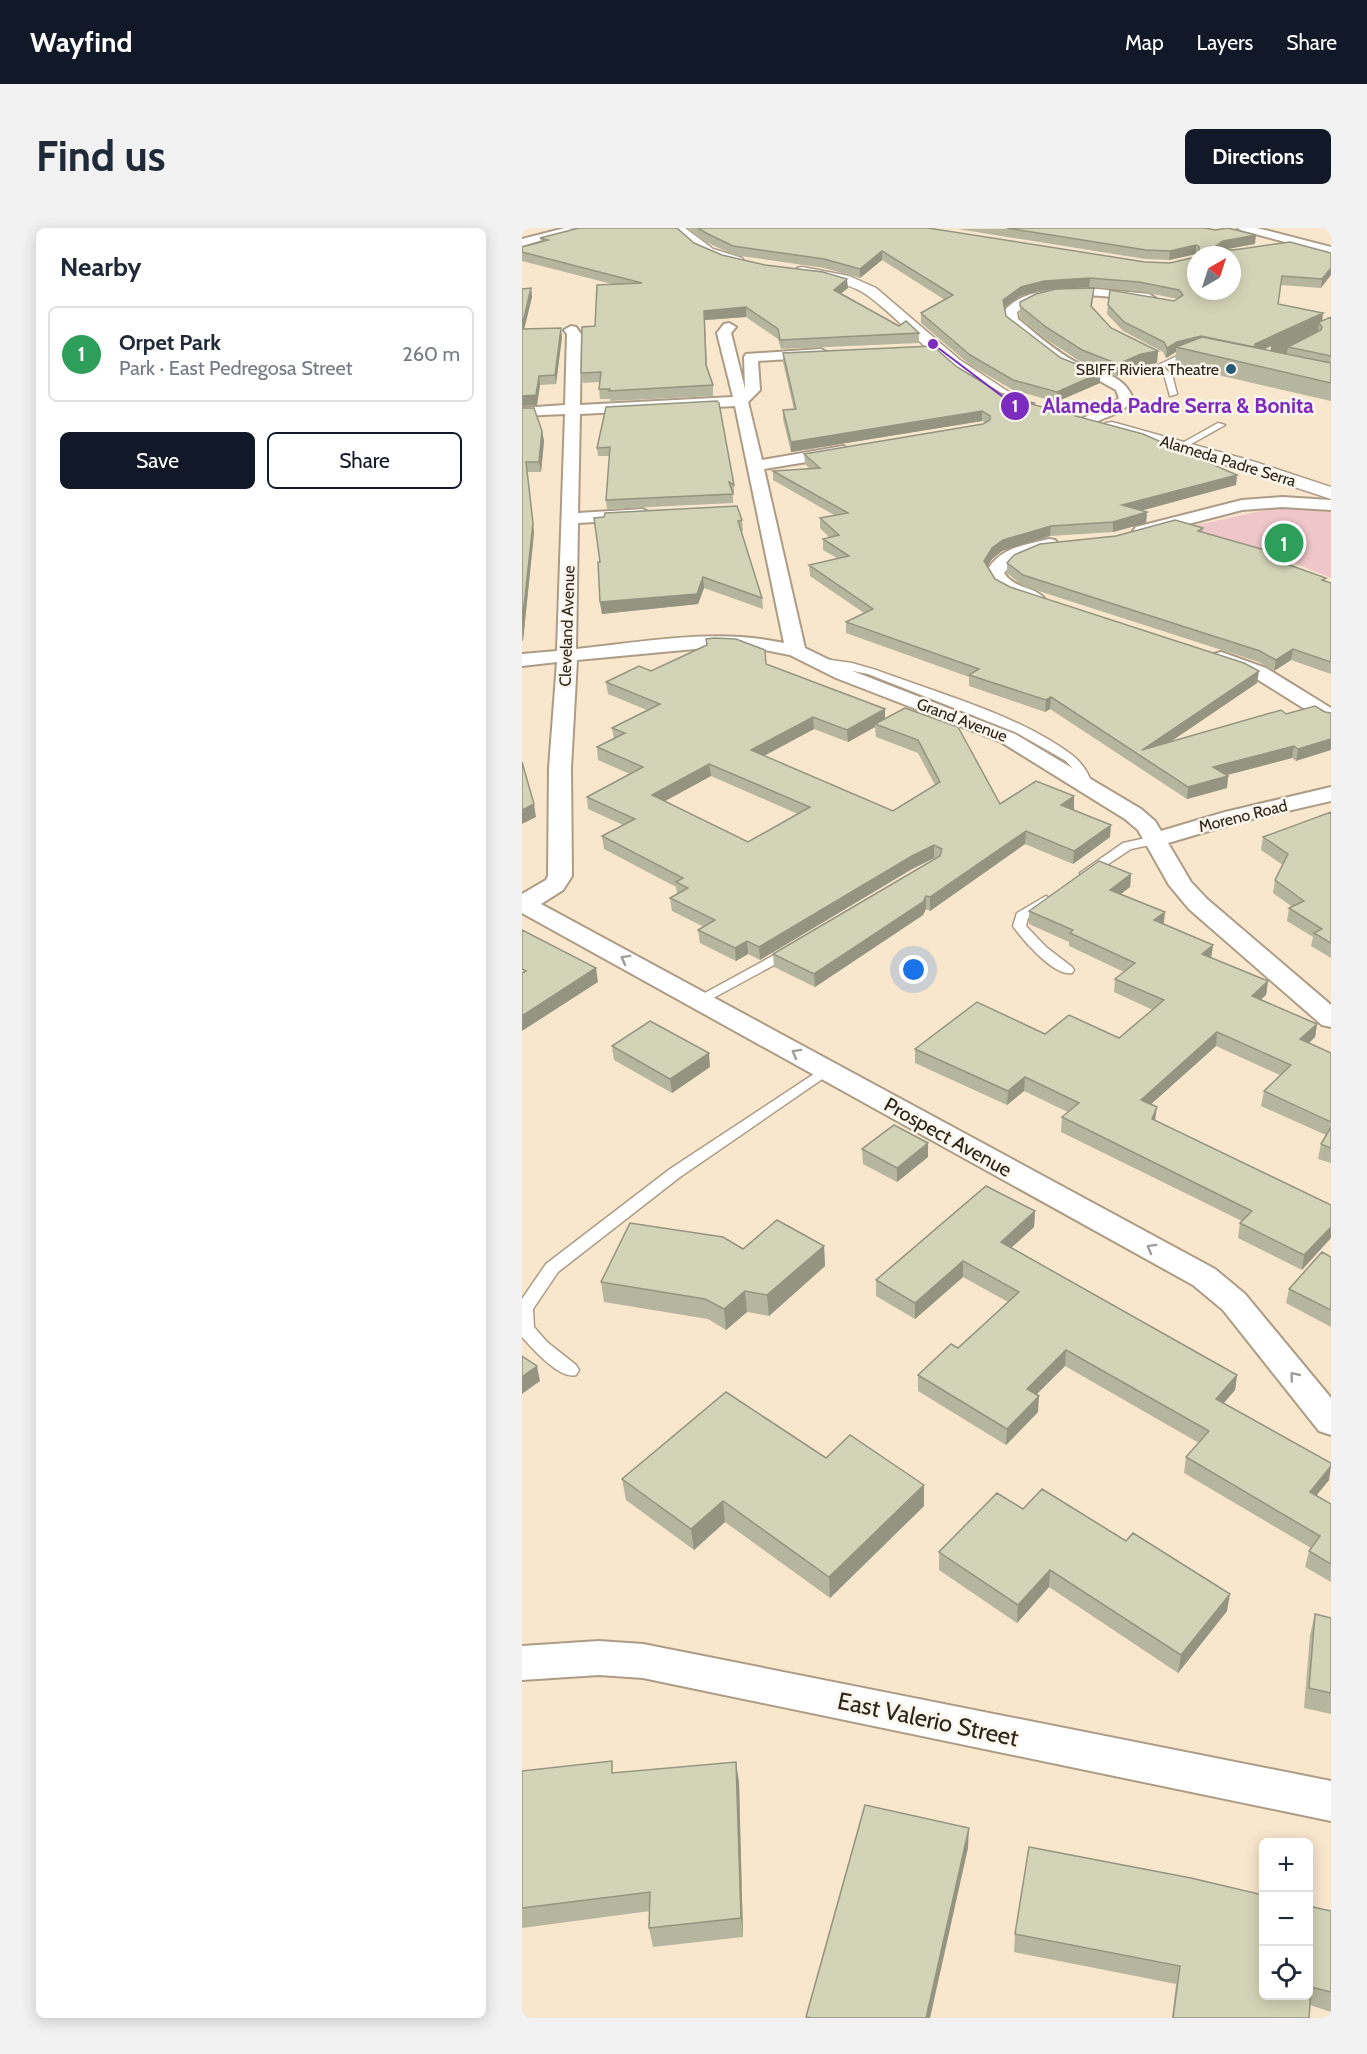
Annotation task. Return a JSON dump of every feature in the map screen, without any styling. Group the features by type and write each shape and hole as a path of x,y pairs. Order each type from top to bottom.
{"street":[{"path":"677,228 697,245 714,254 755,265"},
{"path":"1244,228 1331,251"},
{"path":"522,243 574,229"},
{"path":"1266,248 1298,242"},
{"path":"786,269 831,276 864,287 983,384 1006,396 1030,404"},
{"path":"1083,419 1121,405 1126,399 1122,388 1106,378 1067,363 1012,321 1010,316 1015,307 1038,298 1071,294 1103,294 1164,301"},
{"path":"1099,311 1103,294"},
{"path":"729,327 724,333 757,465 780,590 796,651"},
{"name":"Cleveland Avenue","path":"523,904 555,885 560,876 562,818 560,768 567,654 566,616 574,334 571,330"},
{"path":"913,349 937,348"},
{"path":"522,412 741,401 753,390 751,357 831,352"},
{"name":"Alameda Padre Serra","path":"1083,419 1272,473 1331,493"},
{"path":"757,465 863,447"},
{"path":"1125,536 1242,505 1288,502 1331,505"},
{"path":"742,509 765,508"},
{"path":"570,518 662,513"},
{"path":"1048,602 1016,592 1003,584 995,573 1000,564 1020,553 1068,541"},
{"name":"Grand Avenue","path":"522,660 567,654 738,641 760,643 796,651 843,674 1008,738 1133,814 1147,826 1161,855 1181,885 1198,904 1331,1019"},
{"path":"1203,652 1259,672 1331,717"},
{"name":"Moreno Road","path":"1155,840 1233,817 1331,794"},
{"name":"Prospect Avenue","path":"523,904 1204,1277 1234,1302 1331,1422"},
{"name":"East Valerio Street","path":"522,1663 599,1658 643,1661 1331,1801"}],"lane":[{"path":"1173,394 1169,378 1160,366 1187,353 1200,350"},
{"path":"1181,446 1221,425"},
{"path":"1079,878 1127,846 1155,840"},
{"path":"1060,890 1022,916 1019,926 1029,940 1052,961 1067,970"},
{"path":"699,1000 801,944"},
{"path":"570,1370 541,1347 525,1329 525,1308 552,1268 675,1173 826,1070"}],"shaded area":[{"path":"1279,507 1331,512 1331,578 1287,560 1188,527"}],"building":[{"path":"579,228 677,228 694,243 722,255 765,265 823,272 847,279 834,290 899,326 906,321 919,333 780,340 778,329 746,307 704,311 706,365 713,385 609,391 610,389 599,389 601,372 581,373 582,327 595,326 597,285 642,283 522,252 522,247 548,240 540,238"},
{"path":"698,228 928,228 1145,262 1170,263 1187,259 1187,300 1241,300 1241,249 1290,242 1331,253 1331,268 1322,279 1282,276 1278,304 1323,313 1255,344 1254,347 1201,336 1177,342 1167,348 1164,342 1124,322 1108,305 1110,290 1174,301 1183,295 1179,290 1139,282 1090,278 1044,281 1021,287 1003,300 1006,316 1061,358 1100,373 1057,392 1013,380 970,355 921,313 953,295 882,251 860,269 824,259 733,246"},
{"path":"1007,228 1205,228 1215,230 1228,228 1256,235 1223,241 1216,246 1196,245 1170,251 1146,250"},
{"path":"531,288 522,326 522,289"},
{"path":"1094,288 1091,306 1111,328 1158,351 1141,354 1118,364 1082,350 1046,327 1020,306 1020,302 1036,294 1056,289"},
{"path":"1331,317 1331,356 1288,347 1321,330 1319,323 1272,343"},
{"path":"561,328 555,375 539,376 536,395 522,396 522,329"},
{"path":"1202,337 1331,363 1331,383 1176,347"},
{"path":"933,346 957,367 1000,393 1034,403 1031,404 1143,434 1237,475 1122,505 1147,512 1113,522 1051,526 1003,540 992,548 984,561 995,579 1010,587 1244,663 1259,671 1142,750 1281,710 1286,714 1315,706 1331,713 1331,739 1298,749 1294,746 1213,767 1228,776 1188,787 1051,697 1046,700 969,675 979,669 846,622 873,609 809,565 849,556 823,539 839,535 820,518 848,513 773,471 820,468 804,454 983,424 990,420 990,416 982,411 791,442 783,410 796,409 783,353"},
{"path":"717,401 734,485 729,482 733,494 606,500 610,447 597,448 606,407"},
{"path":"522,408 534,408 542,431 539,462 526,462 533,523 522,624"},
{"path":"737,506 742,520 738,521 762,598 703,577 697,594 600,602 598,562 600,562 594,518 604,517 605,513"},
{"path":"1175,520 1203,528 1198,531 1290,557 1281,562 1326,578 1322,580 1331,583 1331,662 1293,649 1276,660 1260,651 1023,575 1007,563 1014,555 1040,544 1116,536"},
{"path":"706,639 736,639 765,650 766,664 885,709 847,730 813,717 751,750 893,811 940,782 918,740 875,724 905,708 958,727 1000,804 1036,781 1074,796 1061,805 1111,825 1074,851 1026,831 930,897 926,896 923,902 814,974 773,954 940,856 942,849 934,845 912,856 759,947 747,941 735,948 698,930 715,920 670,898 688,888 676,882 683,878 602,836 635,819 587,797 643,767 597,747 625,733 612,728 660,704 606,682 639,666 651,671 707,645","holes":["709,764 810,807 748,842 652,795"]},
{"path":"522,762 534,804 522,810"},
{"path":"1331,812 1331,943 1314,933 1322,929 1289,908 1304,901 1275,880 1288,854 1263,837"},
{"path":"1099,861 1131,874 1110,890 1165,912 1154,920 1213,945 1202,954 1268,981 1252,996 1317,1024 1300,1039 1331,1053 1331,1122 1264,1091 1291,1065 1217,1032 1141,1100 1157,1107 1152,1119 1331,1205 1331,1227 1304,1255 1240,1223 1252,1211 1062,1117 1079,1103 1025,1077 1008,1091 915,1049 977,1002 1045,1034 1069,1015 1119,1038 1164,1000 1115,979 1135,963 1070,933 1073,930 1029,911"},
{"path":"522,930 596,968 522,1016 522,973 526,971 522,969"},
{"path":"650,1021 709,1053 670,1079 612,1046"},
{"path":"894,1125 928,1143 897,1168 862,1149"},
{"path":"1331,1127 1331,1148 1321,1144"},
{"path":"986,1186 1035,1211 1001,1242 1237,1375 1216,1399 1331,1463 1310,1492 1331,1504 1331,1564 1309,1551 1320,1536 1186,1457 1209,1431 1066,1350 1027,1389 1039,1396 1007,1429 918,1375 951,1344 958,1348 1019,1292 963,1261 915,1303 876,1280"},
{"path":"777,1220 824,1246 767,1295 745,1291 724,1309 705,1299 601,1282 630,1223 723,1237 743,1249"},
{"path":"1322,1252 1331,1257 1331,1310 1289,1289"},
{"path":"522,1356 537,1366 522,1377"},
{"path":"726,1392 826,1458 850,1435 924,1485 829,1577 723,1501 691,1529 622,1479"},
{"path":"1042,1489 1126,1541 1133,1533 1230,1594 1181,1655 1050,1570 1018,1605 939,1552 997,1493 1023,1509"},
{"path":"1315,1614 1331,1618 1331,1693 1309,1688"},
{"path":"612,1761 612,1773 736,1762 741,1918 649,1928 650,1892 522,1908 522,1771"},
{"path":"865,1805 969,1828 926,2018 806,2017"},
{"path":"1029,1847 1191,1878 1259,1894 1259,2000 1310,2000 1309,2018 1173,2018 1180,1966 1015,1934"},
{"path":"1313,1907 1331,1911 1331,1992 1313,1988"}],"place":[{"name":"Alameda Padre Serra & Bonita","path":"933,344"},
{"name":"SBIFF Riviera Theatre","path":"1231,369"},
{"name":"Orpet Park","path":"1284,543"}]}
